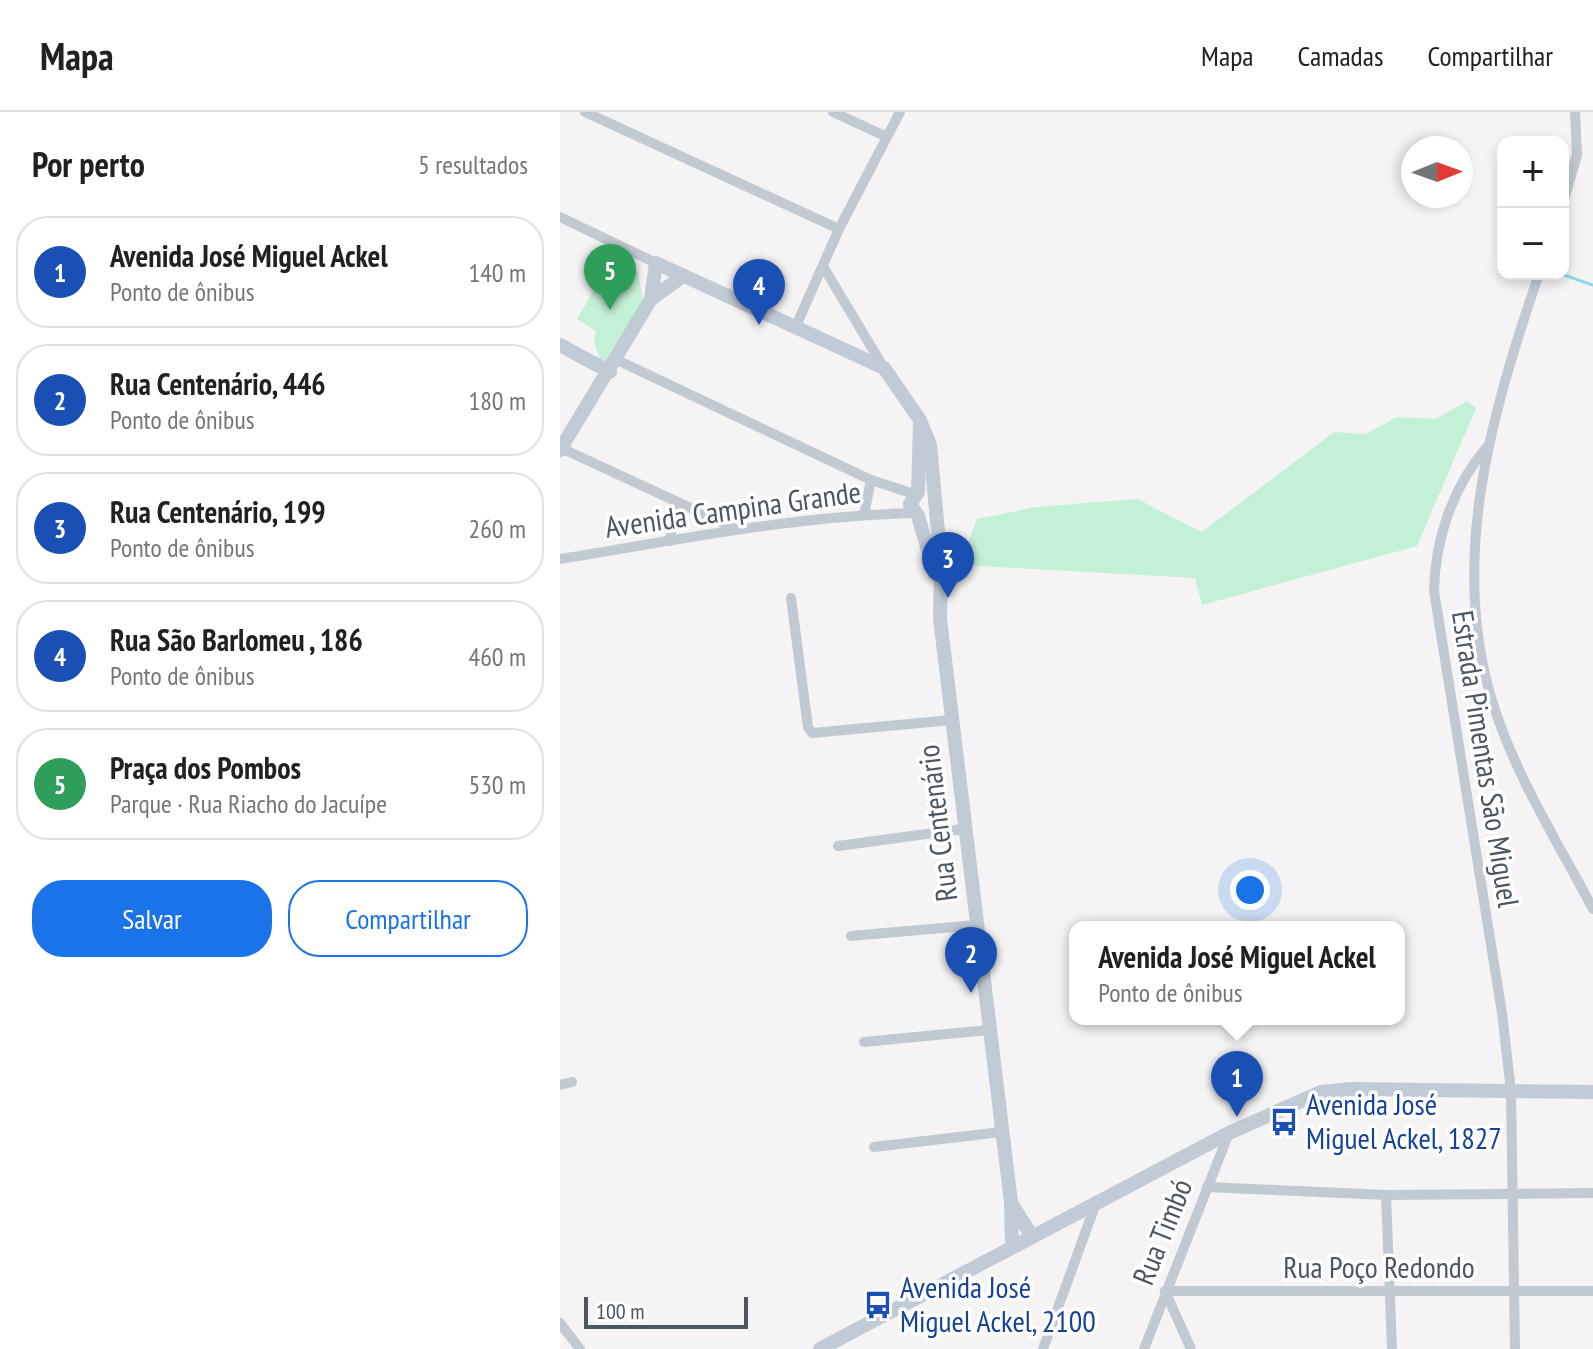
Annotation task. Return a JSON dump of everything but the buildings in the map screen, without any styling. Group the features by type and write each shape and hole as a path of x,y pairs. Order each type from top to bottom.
{"street":[{"path":"585,112 839,229"},
{"path":"833,112 887,137"},
{"path":"795,328 839,229 900,112"},
{"path":"1569,182 1577,155 1575,112"},
{"path":"560,217 884,368"},
{"path":"656,263 651,299 561,449 738,530"},
{"name":"Rua Centenário","path":"824,268 884,368 920,420 930,445 941,564 938,581"},
{"path":"651,299 683,276"},
{"path":"1537,280 1487,447 1474,575 1480,656 1508,745 1593,909"},
{"path":"560,345 871,480 916,493 928,492 935,504 928,516 916,515"},
{"name":"Rua Centenário","path":"920,420 916,493 910,504 938,581 963,829 1011,1202 1012,1246"},
{"name":"Estrada Pimentas São Miguel","path":"1487,447 1472,464 1449,512 1435,563 1434,591 1502,1013 1511,1091 1515,1193 1515,1349"},
{"path":"864,515 871,480"},
{"path":"670,541 675,501"},
{"name":"Avenida Campina Grande","path":"560,559 738,530 864,515 916,515"},
{"path":"791,598 808,727 812,733 952,720"},
{"path":"838,846 963,829"},
{"path":"851,936 976,925"},
{"path":"864,1042 988,1030"},
{"path":"560,1085 572,1082"},
{"path":"820,1349 1229,1133 1328,1090 1593,1092"},
{"path":"874,1147 1001,1132"},
{"name":"Rua Timbó","path":"1144,1349 1229,1133"},
{"path":"1207,1187 1386,1195 1593,1193"},
{"path":"1386,1195 1392,1349"},
{"name":"Rua Centenário","path":"1011,1202 1032,1236"},
{"path":"1041,1348 1096,1203"},
{"path":"1165,1291 1191,1349"},
{"name":"Rua Poço Redondo","path":"1165,1291 1593,1291"},
{"path":"560,1323 580,1349"}],"green space":[{"path":"614,256 638,272 643,301 605,361 600,359 594,343 596,331 577,319"},
{"path":"1467,401 1476,408 1417,546 1202,605 1195,578 960,565 977,519 1036,507 1137,499 1202,532 1334,432 1366,434 1397,417 1436,419"}],"waterway":[{"path":"1569,277 1593,285"}],"place":[{"name":"Praça dos Pombos","path":"610,310"},
{"name":"Rua São Barlomeu , 186","path":"759,325"},
{"name":"Rua Centenário, 199","path":"948,598"},
{"name":"Rua Centenário, 446","path":"971,993"},
{"name":"Avenida José Miguel Ackel","path":"1237,1117"},
{"name":"Avenida José Miguel Ackel, 1827","path":"1284,1122"},
{"name":"Avenida José Miguel Ackel, 2100","path":"878,1305"}]}
